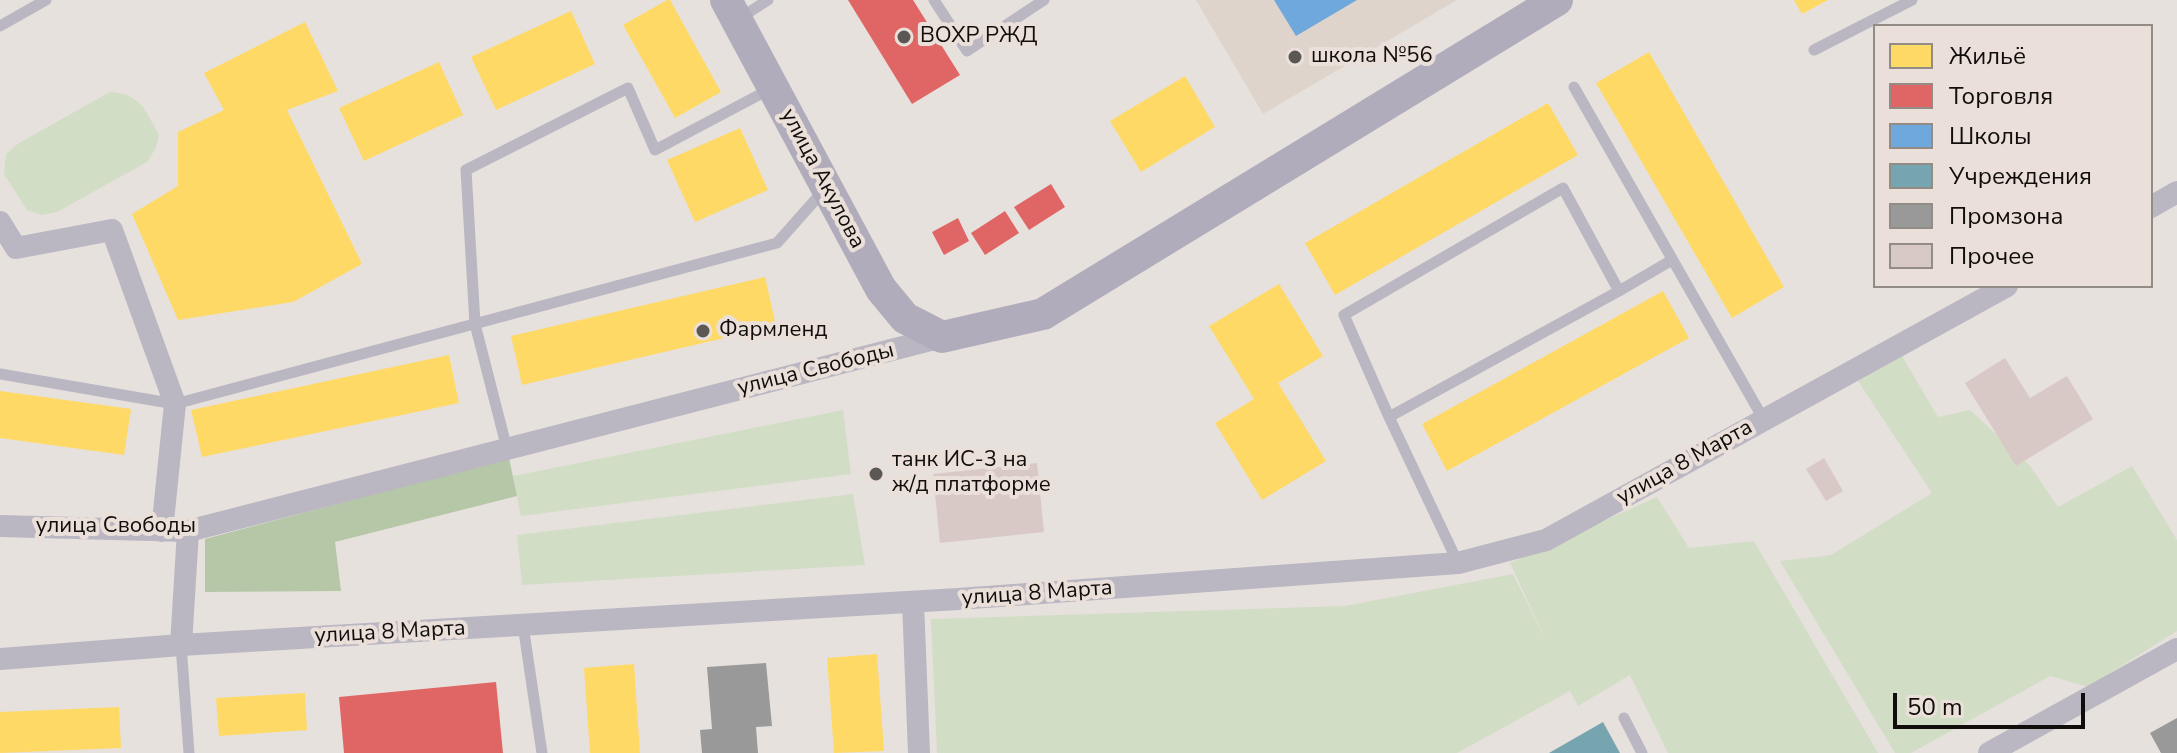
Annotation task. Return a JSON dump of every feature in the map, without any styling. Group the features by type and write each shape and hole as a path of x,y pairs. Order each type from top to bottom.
{"street":[{"name":"улица Свободы","path":"0,526 188,531 942,337 1043,314 1557,0"},
{"name":"улица Акулова","path":"731,10 881,289 905,318 942,337"},
{"path":"2153,206 2177,192"},
{"path":"0,222 16,248 112,230 175,404 162,531"},
{"name":"улица 8 Марта","path":"0,659 181,645 913,602 1458,563 1546,540 2003,288"},
{"path":"181,645 188,531"},
{"path":"913,602 919,753"},
{"path":"1989,753 2177,649"}],"lane":[{"path":"0,26 46,0"},
{"path":"731,10 768,0"},
{"path":"934,0 967,51 1044,0"},
{"path":"1814,50 1912,0"},
{"path":"1574,87 1764,420"},
{"path":"507,449 475,324 466,170 628,88 655,150 773,88"},
{"path":"0,374 175,404 777,243 826,187"},
{"path":"1458,563 1344,315 1563,188 1619,291"},
{"path":"1389,417 1672,260"},
{"path":"523,625 542,753"},
{"path":"181,645 189,753"},
{"path":"1624,718 1642,753"}],"shaded area":[{"name":"школа №56","path":"1196,0 1457,0 1263,114"}],"green space":[{"path":"110,92 129,96 141,105 159,135 156,148 147,162 57,212 42,215 27,210 4,174 6,154 19,143"},
{"path":"1902,356 1938,417 1970,410 2030,466 2058,507 2132,466 2177,540 2177,631 2088,687 2050,676 1911,753 1895,753 1780,561 1831,555 1932,493 1858,381"},
{"path":"843,410 851,474 521,516 513,476"},
{"path":"509,458 517,496 335,542 341,591 205,592 205,539"},
{"path":"853,494 865,565 522,585 517,535"},
{"path":"1657,497 1689,548 1754,541 1878,753 1668,753 1630,675 1578,706 1570,691 1457,753 937,753 931,619 1345,606 1513,574 1549,647 1510,563"}],"building: Жильё":[{"path":"670,0 721,92 675,118 623,25"},
{"path":"1794,0 1828,0 1802,14"},
{"path":"571,11 595,64 496,110 471,57"},
{"path":"305,22 338,91 287,110 362,264 293,302 178,320 132,214 178,186 178,132 224,110 204,73"},
{"path":"1649,52 1784,287 1732,318 1596,83"},
{"path":"439,62 463,115 364,161 339,108"},
{"path":"1185,76 1215,127 1141,172 1110,121"},
{"path":"1548,103 1578,155 1335,295 1305,243"},
{"path":"740,128 768,190 695,222 667,160"},
{"path":"765,277 776,326 522,385 511,336"},
{"path":"1279,284 1323,356 1278,383 1326,461 1262,500 1215,423 1254,399 1209,326"},
{"path":"1663,291 1689,338 1447,471 1422,424"},
{"path":"449,355 459,403 202,457 191,410"},
{"path":"0,391 131,409 124,455 0,438"},
{"path":"877,654 884,751 834,753 827,658"},
{"path":"634,664 640,753 590,753 584,668"},
{"path":"305,693 307,730 219,736 216,698"},
{"path":"119,707 121,748 0,753 0,712"}],"building: Торговля":[{"name":"ВОХР РЖД","path":"848,0 913,0 960,75 912,104"},
{"path":"1051,184 1065,207 1029,230 1014,207"},
{"path":"1005,211 1019,233 985,255 971,233"},
{"path":"958,218 969,241 944,255 932,232"},
{"path":"496,682 503,753 344,753 339,697"}],"building: Школы":[{"path":"1274,0 1357,0 1296,36"}],"building: Учреждения":[{"path":"1603,722 1620,753 1549,753"}],"building: Промзона":[{"path":"766,663 772,726 756,727 758,753 702,753 700,730 712,729 707,667"},
{"path":"2177,718 2177,753 2161,753 2150,733"}],"building: Прочее":[{"path":"2005,358 2030,398 2067,376 2093,419 2016,466 1965,383"},
{"path":"1824,458 1843,491 1826,501 1806,469"},
{"path":"1037,463 1044,532 940,543 933,474"}],"place":[{"name":"ВОХР РЖД","path":"904,37"},
{"name":"школа №56","path":"1295,57"},
{"name":"Фармленд","path":"703,331"},
{"name":"танк ИС-3 на ж/д платформе","path":"876,474"}]}
